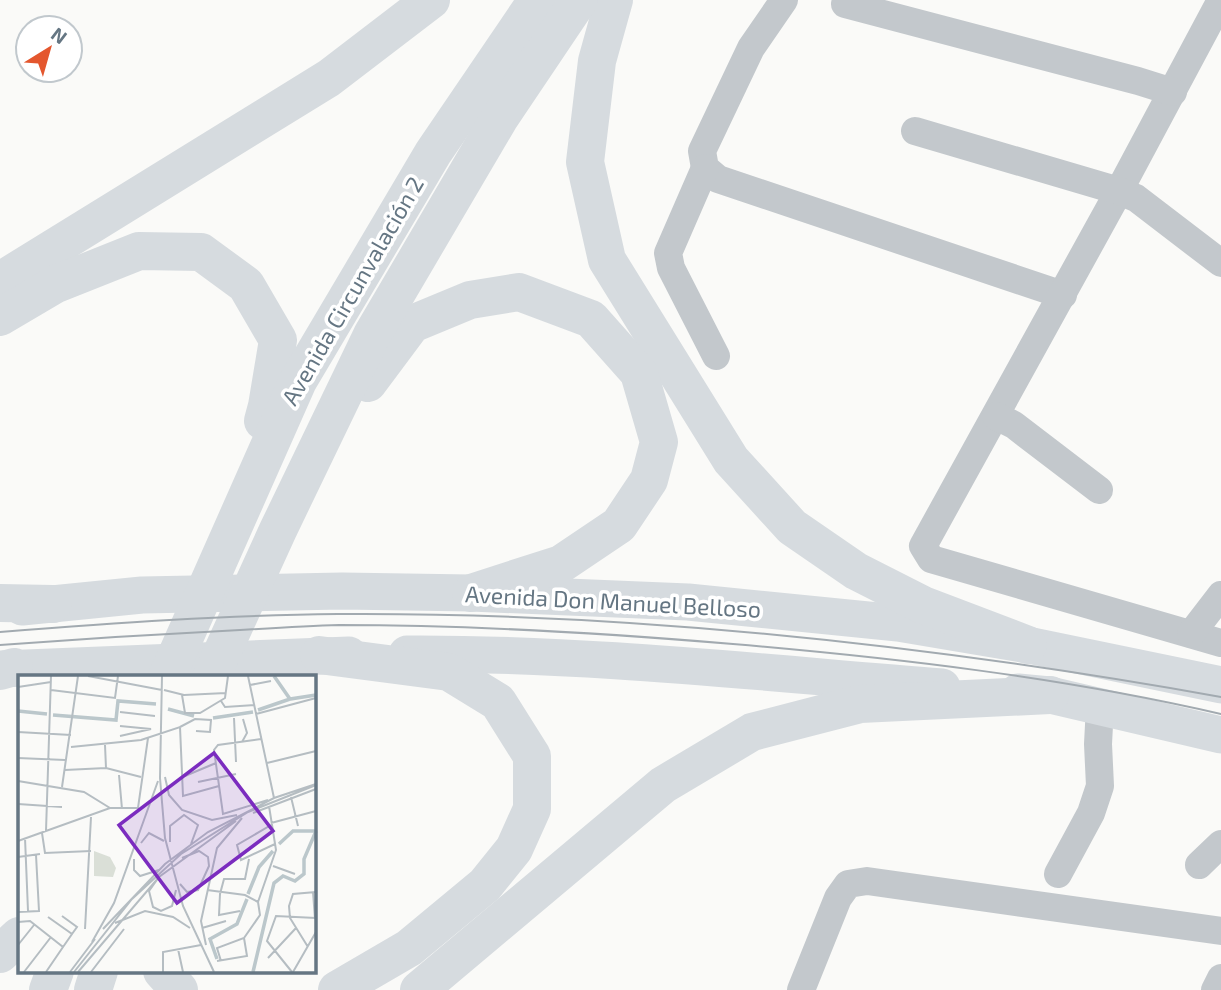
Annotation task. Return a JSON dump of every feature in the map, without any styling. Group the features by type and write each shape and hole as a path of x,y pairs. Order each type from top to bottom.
{"highway":[{"path":"0,281 328,78 431,0"},
{"name":"Avenida Circunvalación 2","path":"168,675 298,381 433,153 537,0"},
{"name":"Avenida Circunvalación 2","path":"212,675 372,335 499,119 579,0"},
{"path":"614,0 597,61 585,162 607,260 732,460 792,527 856,571 923,605 1028,645"},
{"path":"0,317 56,284 139,251 201,252 246,285 278,340 267,406 214,567"},
{"path":"314,455 412,324 470,300 519,292 591,319 639,373 659,442 649,480 619,524 561,565 471,593"},
{"path":"0,603 53,604"},
{"path":"319,655 449,673 498,702 532,756 532,809 514,849 485,885 409,948 337,990"},
{"path":"419,990 663,785 752,732 860,704 1050,695"},
{"path":"0,954 18,937"},
{"path":"48,990 55,972"},
{"path":"93,990 99,972"},
{"path":"163,972 179,990"}],"main road":[{"name":"Avenida Don Manuel Belloso","path":"0,610 142,594 342,591 471,593 701,603 898,623 1028,645 1221,685"},
{"path":"5,669 319,655 505,654 690,665 1050,695 1221,735"}],"street":[{"path":"716,356 671,268 668,253 705,167 702,151 707,140 751,48 784,0"},
{"path":"1221,0 923,547 931,559 1221,643"},
{"path":"845,4 1173,92"},
{"path":"915,131 1136,198 1221,263"},
{"path":"705,167 718,179 1062,295"},
{"path":"996,416 1014,425 1099,490"},
{"path":"1191,634 1221,595"},
{"path":"1058,874 1091,813 1100,786 1100,706"},
{"path":"1199,865 1221,844"},
{"path":"801,990 838,898 848,884 867,881 1221,931"},
{"path":"1215,990 1221,978"}],"tram line":[{"path":"0,632 169,620 338,614 560,619 782,635 892,647 1112,678 1221,697"},
{"path":"0,645 339,625 437,626 585,633 733,644 978,670 1100,689 1221,714"}]}
